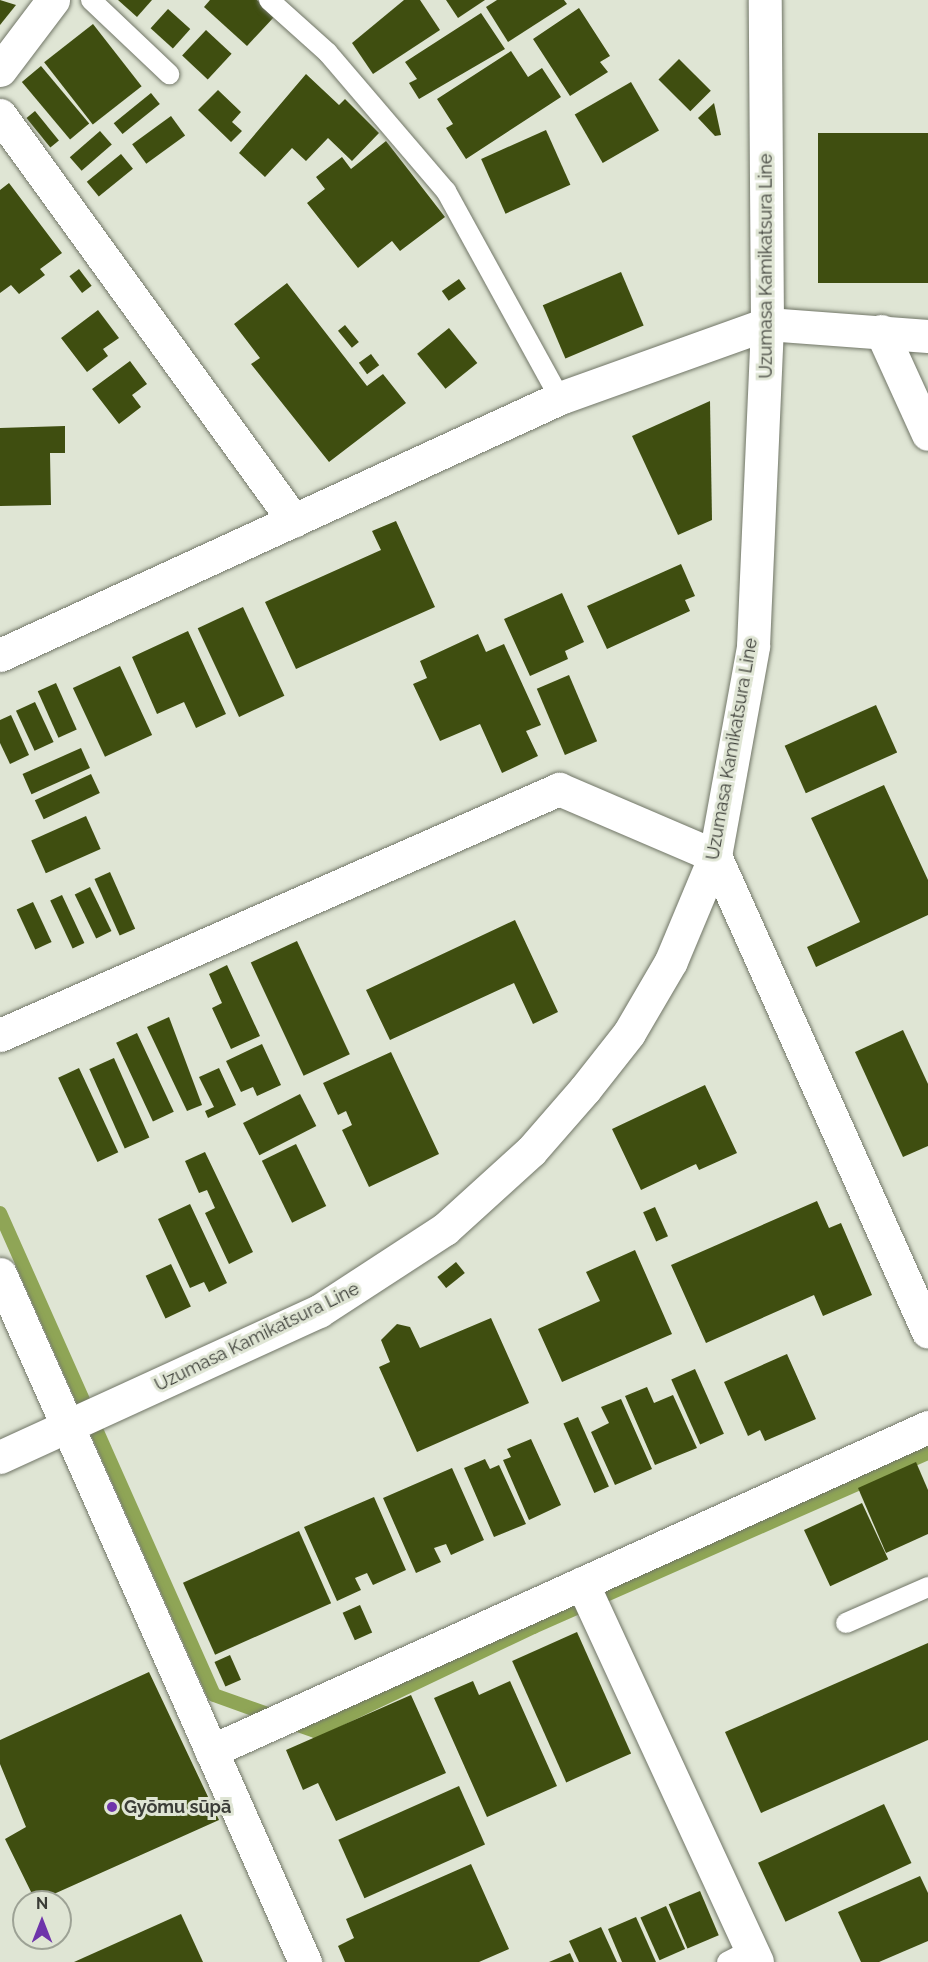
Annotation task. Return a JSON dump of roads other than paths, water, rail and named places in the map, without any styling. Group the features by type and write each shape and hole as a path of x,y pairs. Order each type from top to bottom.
{"street":[{"path":"0,70 53,0"},
{"name":"Uzumasa Kamikatsura Line","path":"0,1457 319,1311 403,1259 471,1206 531,1150 629,1033 671,961 715,856 753,646 767,324 765,0"},
{"path":"0,115 294,521"},
{"path":"0,655 560,398 767,324 928,336"},
{"path":"881,331 928,434"},
{"path":"0,1035 559,789 715,856 928,1332"},
{"path":"0,1274 71,1426 304,1962"},
{"path":"211,1751 928,1427"},
{"path":"582,1583 745,1958"}],"lane":[{"path":"91,0 169,74"},
{"path":"269,0 328,52 446,191 560,398"},
{"path":"846,1623 928,1587"}],"waterway":[{"path":"0,1213 214,1695 315,1731 533,1627 928,1453"}],"place":[{"name":"Gyōmu sūpā","path":"112,1807"}]}
